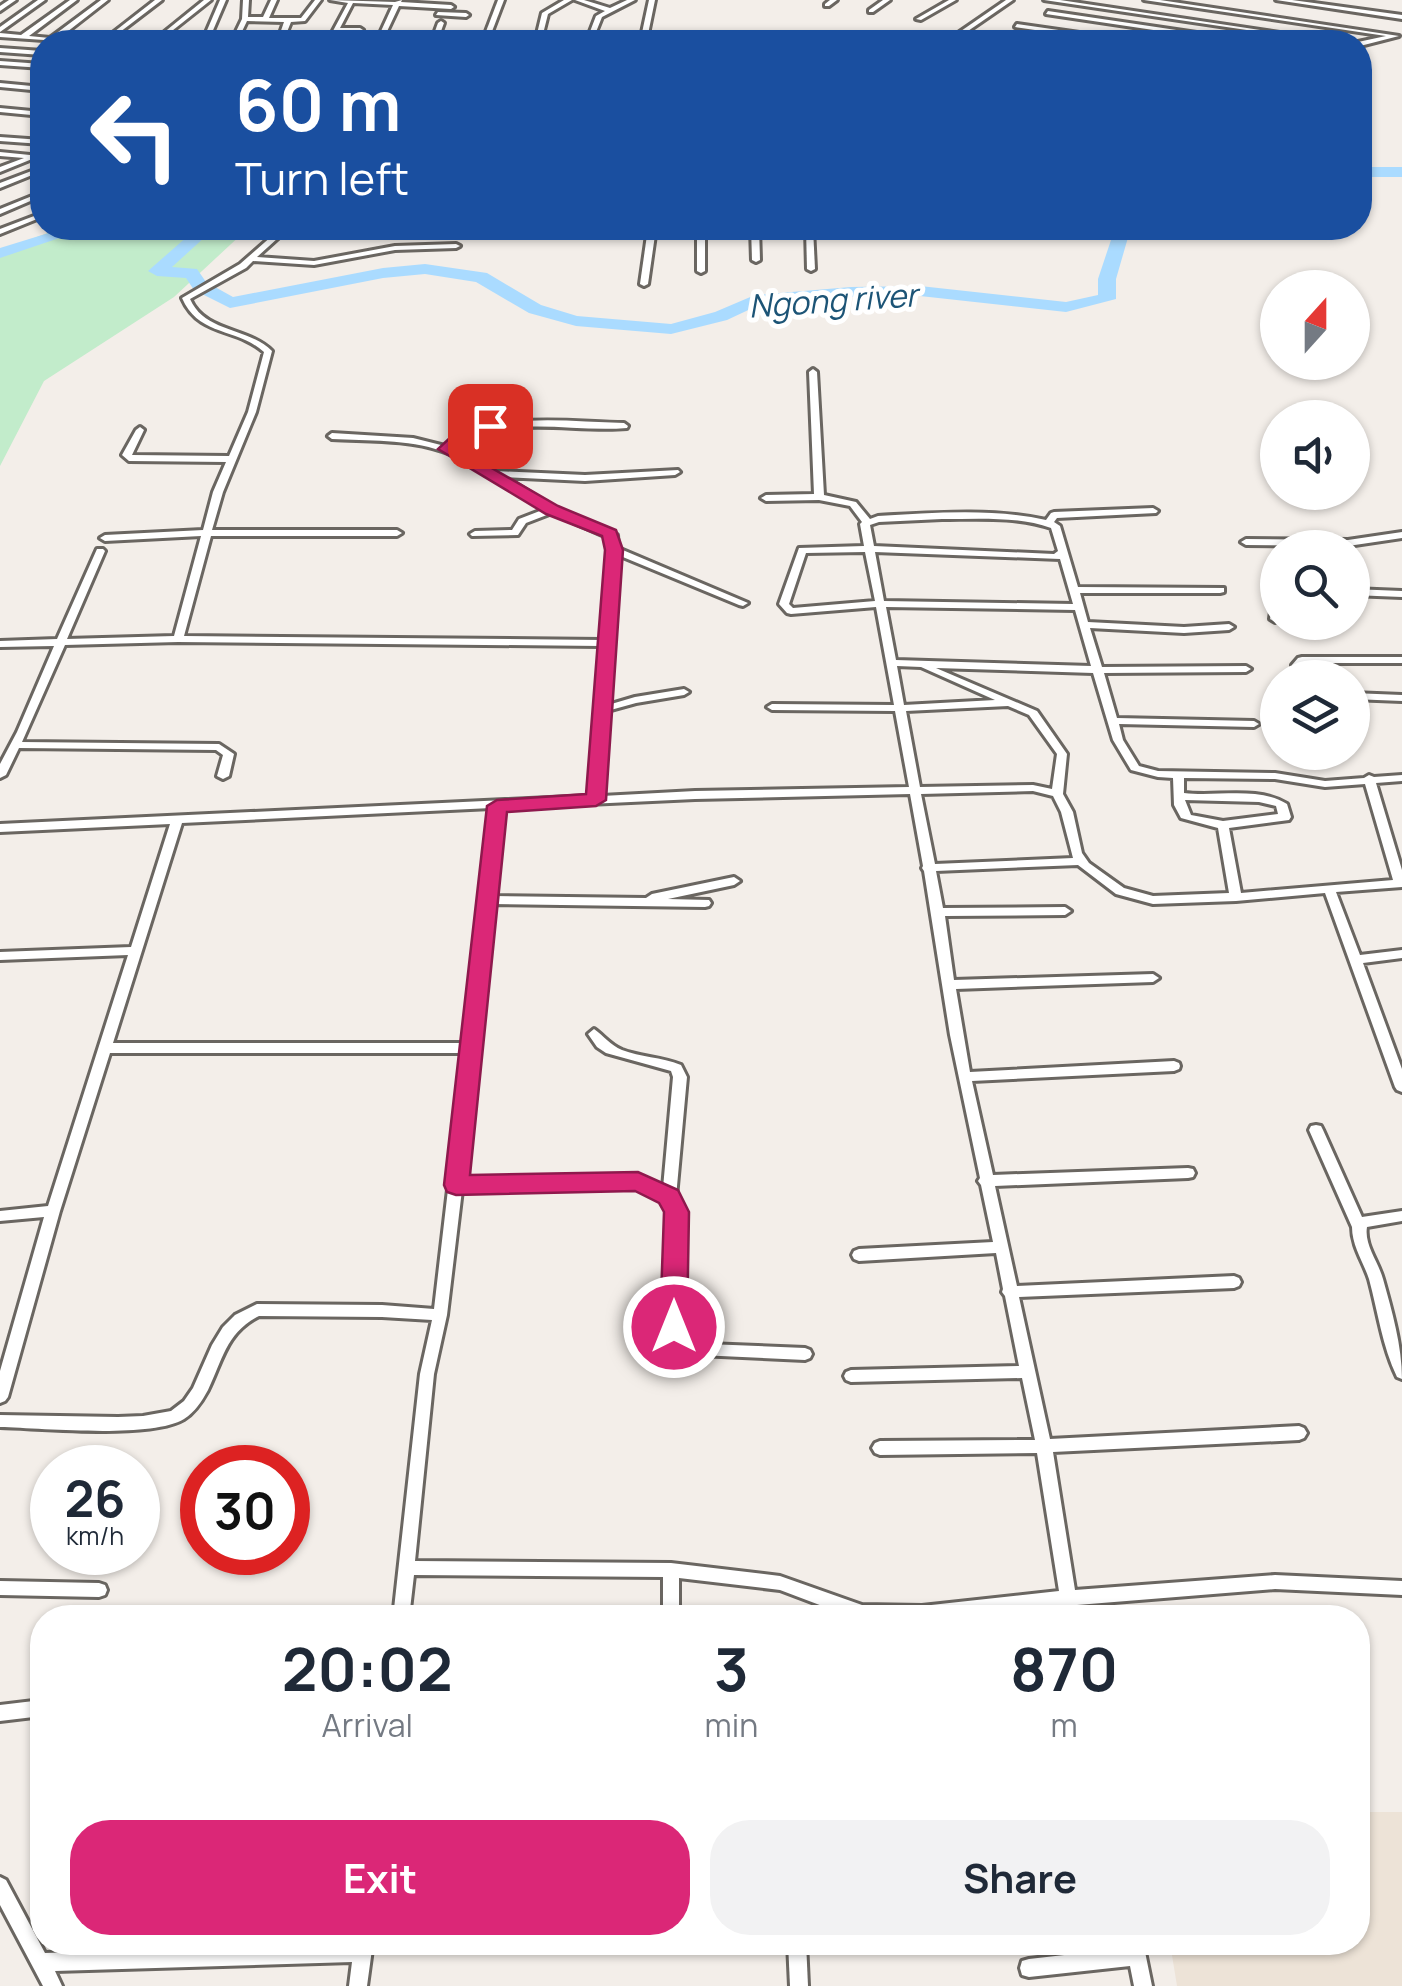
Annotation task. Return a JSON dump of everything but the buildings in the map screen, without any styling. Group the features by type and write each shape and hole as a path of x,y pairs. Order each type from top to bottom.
{"street":[{"path":"0,9 14,0"},
{"path":"0,32 42,0"},
{"path":"32,30 74,0"},
{"path":"65,30 105,0"},
{"path":"119,30 158,0"},
{"path":"170,30 208,0"},
{"path":"210,30 224,0"},
{"path":"240,30 246,19 246,0"},
{"path":"265,19 274,0"},
{"path":"246,19 306,19 318,0"},
{"path":"332,0 466,16"},
{"path":"352,0 336,30 360,30"},
{"path":"489,30 501,0"},
{"path":"541,30 546,13 568,0"},
{"path":"578,0 610,10"},
{"path":"593,30 598,16 632,0"},
{"path":"646,30 652,0"},
{"path":"871,10 888,0"},
{"path":"918,18 952,0"},
{"path":"965,30 1006,0"},
{"path":"1046,0 1254,30"},
{"path":"1147,0 1192,3 1367,30"},
{"path":"1279,0 1402,18"},
{"path":"396,5 452,7"},
{"path":"385,30 396,5"},
{"path":"1048,14 1160,30"},
{"path":"284,30 288,20"},
{"path":"439,30 442,22"},
{"path":"1017,26 1045,30"},
{"path":"22,37 30,31"},
{"path":"1372,31 1399,35"},
{"path":"0,32 30,38"},
{"path":"1372,41 1399,35"},
{"path":"0,50 30,53"},
{"path":"0,62 30,65"},
{"path":"0,84 30,88"},
{"path":"0,110 30,113"},
{"path":"0,136 30,140"},
{"path":"0,154 30,156"},
{"path":"0,170 30,157"},
{"path":"0,186 30,174"},
{"path":"0,212 30,199"},
{"path":"17,205 30,208"},
{"path":"0,232 30,217"},
{"path":"178,639 229,459 252,412 268,351 257,342 203,320 186,302 192,292 221,278 271,240"},
{"path":"644,284 650,240"},
{"path":"701,240 701,272"},
{"path":"755,240 756,260"},
{"path":"810,240 811,270"},
{"path":"251,258 314,263 395,248 456,246"},
{"path":"813,372 819,497"},
{"path":"446,449 462,435 490,426 624,426"},
{"path":"140,430 127,454 130,458 229,459"},
{"path":"332,436 413,441 446,449 552,510 610,534 614,550 596,800"},
{"path":"494,474 585,478 675,472"},
{"path":"766,498 819,497 853,504 867,522 965,1077 1044,1446 1068,1605"},
{"path":"475,534 515,533 522,521 552,510"},
{"path":"1050,522 1054,515 1153,511"},
{"path":"867,522 977,518 1050,522 1063,552 1118,740 1135,768 1178,776 1275,776 1325,784 1402,778"},
{"path":"104,538 210,533 397,533"},
{"path":"1246,542 1348,544 1402,535"},
{"path":"0,775 62,643 100,550"},
{"path":"614,550 743,604"},
{"path":"1063,552 1056,556 802,550 784,604 791,611 879,604 1078,607"},
{"path":"1074,590 1220,590"},
{"path":"1370,593 1402,594"},
{"path":"1083,626 1184,630 1229,627"},
{"path":"0,644 178,639 605,643"},
{"path":"1370,660 1402,660"},
{"path":"890,663 1246,669"},
{"path":"918,664 1033,713 1062,754 1056,794 1067,812 1082,861 1120,892 1153,900 1236,898 1401,883 1369,778"},
{"path":"601,710 684,692"},
{"path":"1370,697 1402,698"},
{"path":"772,707 899,708 1008,703"},
{"path":"1113,721 1254,724"},
{"path":"16,745 219,747 229,754 223,776"},
{"path":"1178,776 1179,796 1187,818 1224,825 1269,821 1285,817 1286,813 1277,800 1200,801 1179,796"},
{"path":"0,828 596,800 1034,788 1056,794"},
{"path":"402,1605 428,1374 440,1315 456,1185 497,806"},
{"path":"0,1398 54,1211 178,820"},
{"path":"1224,825 1236,898"},
{"path":"928,868 1082,861"},
{"path":"640,902 734,881"},
{"path":"1330,891 1402,1087"},
{"path":"487,900 705,903"},
{"path":"938,912 1065,910"},
{"path":"0,956 136,951"},
{"path":"1356,960 1402,954"},
{"path":"948,985 1153,978"},
{"path":"594,1034 605,1048 676,1068 680,1077 669,1196 676,1212 675,1349"},
{"path":"108,1048 471,1048"},
{"path":"965,1077 1174,1066"},
{"path":"1316,1130 1360,1228"},
{"path":"986,1181 1188,1173"},
{"path":"456,1185 638,1181 669,1196"},
{"path":"0,1216 54,1211"},
{"path":"1402,1216 1363,1222 1358,1237 1374,1273 1386,1337 1402,1374"},
{"path":"859,1255 999,1248"},
{"path":"1009,1292 1234,1282"},
{"path":"0,1420 146,1422 174,1418 192,1402 228,1327 240,1316 257,1310 382,1310 440,1315"},
{"path":"639,1348 805,1354"},
{"path":"851,1376 1027,1372"},
{"path":"880,1448 1044,1446 1300,1433"},
{"path":"405,1568 671,1570 780,1583 840,1605"},
{"path":"671,1570 671,1605"},
{"path":"1003,1605 1275,1582 1402,1588"},
{"path":"0,1588 99,1590"},
{"path":"0,1713 30,1709"},
{"path":"0,1886 30,1940"},
{"path":"38,1955 52,1986"},
{"path":"42,1962 74,1955"},
{"path":"358,1986 362,1955"},
{"path":"798,1955 799,1986"},
{"path":"1029,1968 1102,1955"},
{"path":"1136,1955 1143,1986"}],"shaded area":[{"path":"1370,1812 1402,1812 1402,1986 1177,1986 1172,1955 1370,1955"}],"green space":[{"path":"30,239 235,240 174,297 44,381 0,466 0,250"}],"waterway":[{"name":"Ngong river","path":"1372,172 1402,172"},
{"name":"Ngong river","path":"0,253 42,240"},
{"name":"Ngong river","path":"193,240 157,271 191,273 200,286 230,303 383,273 425,269 481,277 535,309 576,321 671,329 721,316 755,300 851,292 920,291 1066,307 1107,299 1107,279 1119,240"}],"route":[{"path":"490,426 462,435 446,449 473,461 552,510 610,534 614,537 614,550 596,800 497,806 456,1185 638,1181 669,1196 676,1212 674,1327"}]}
